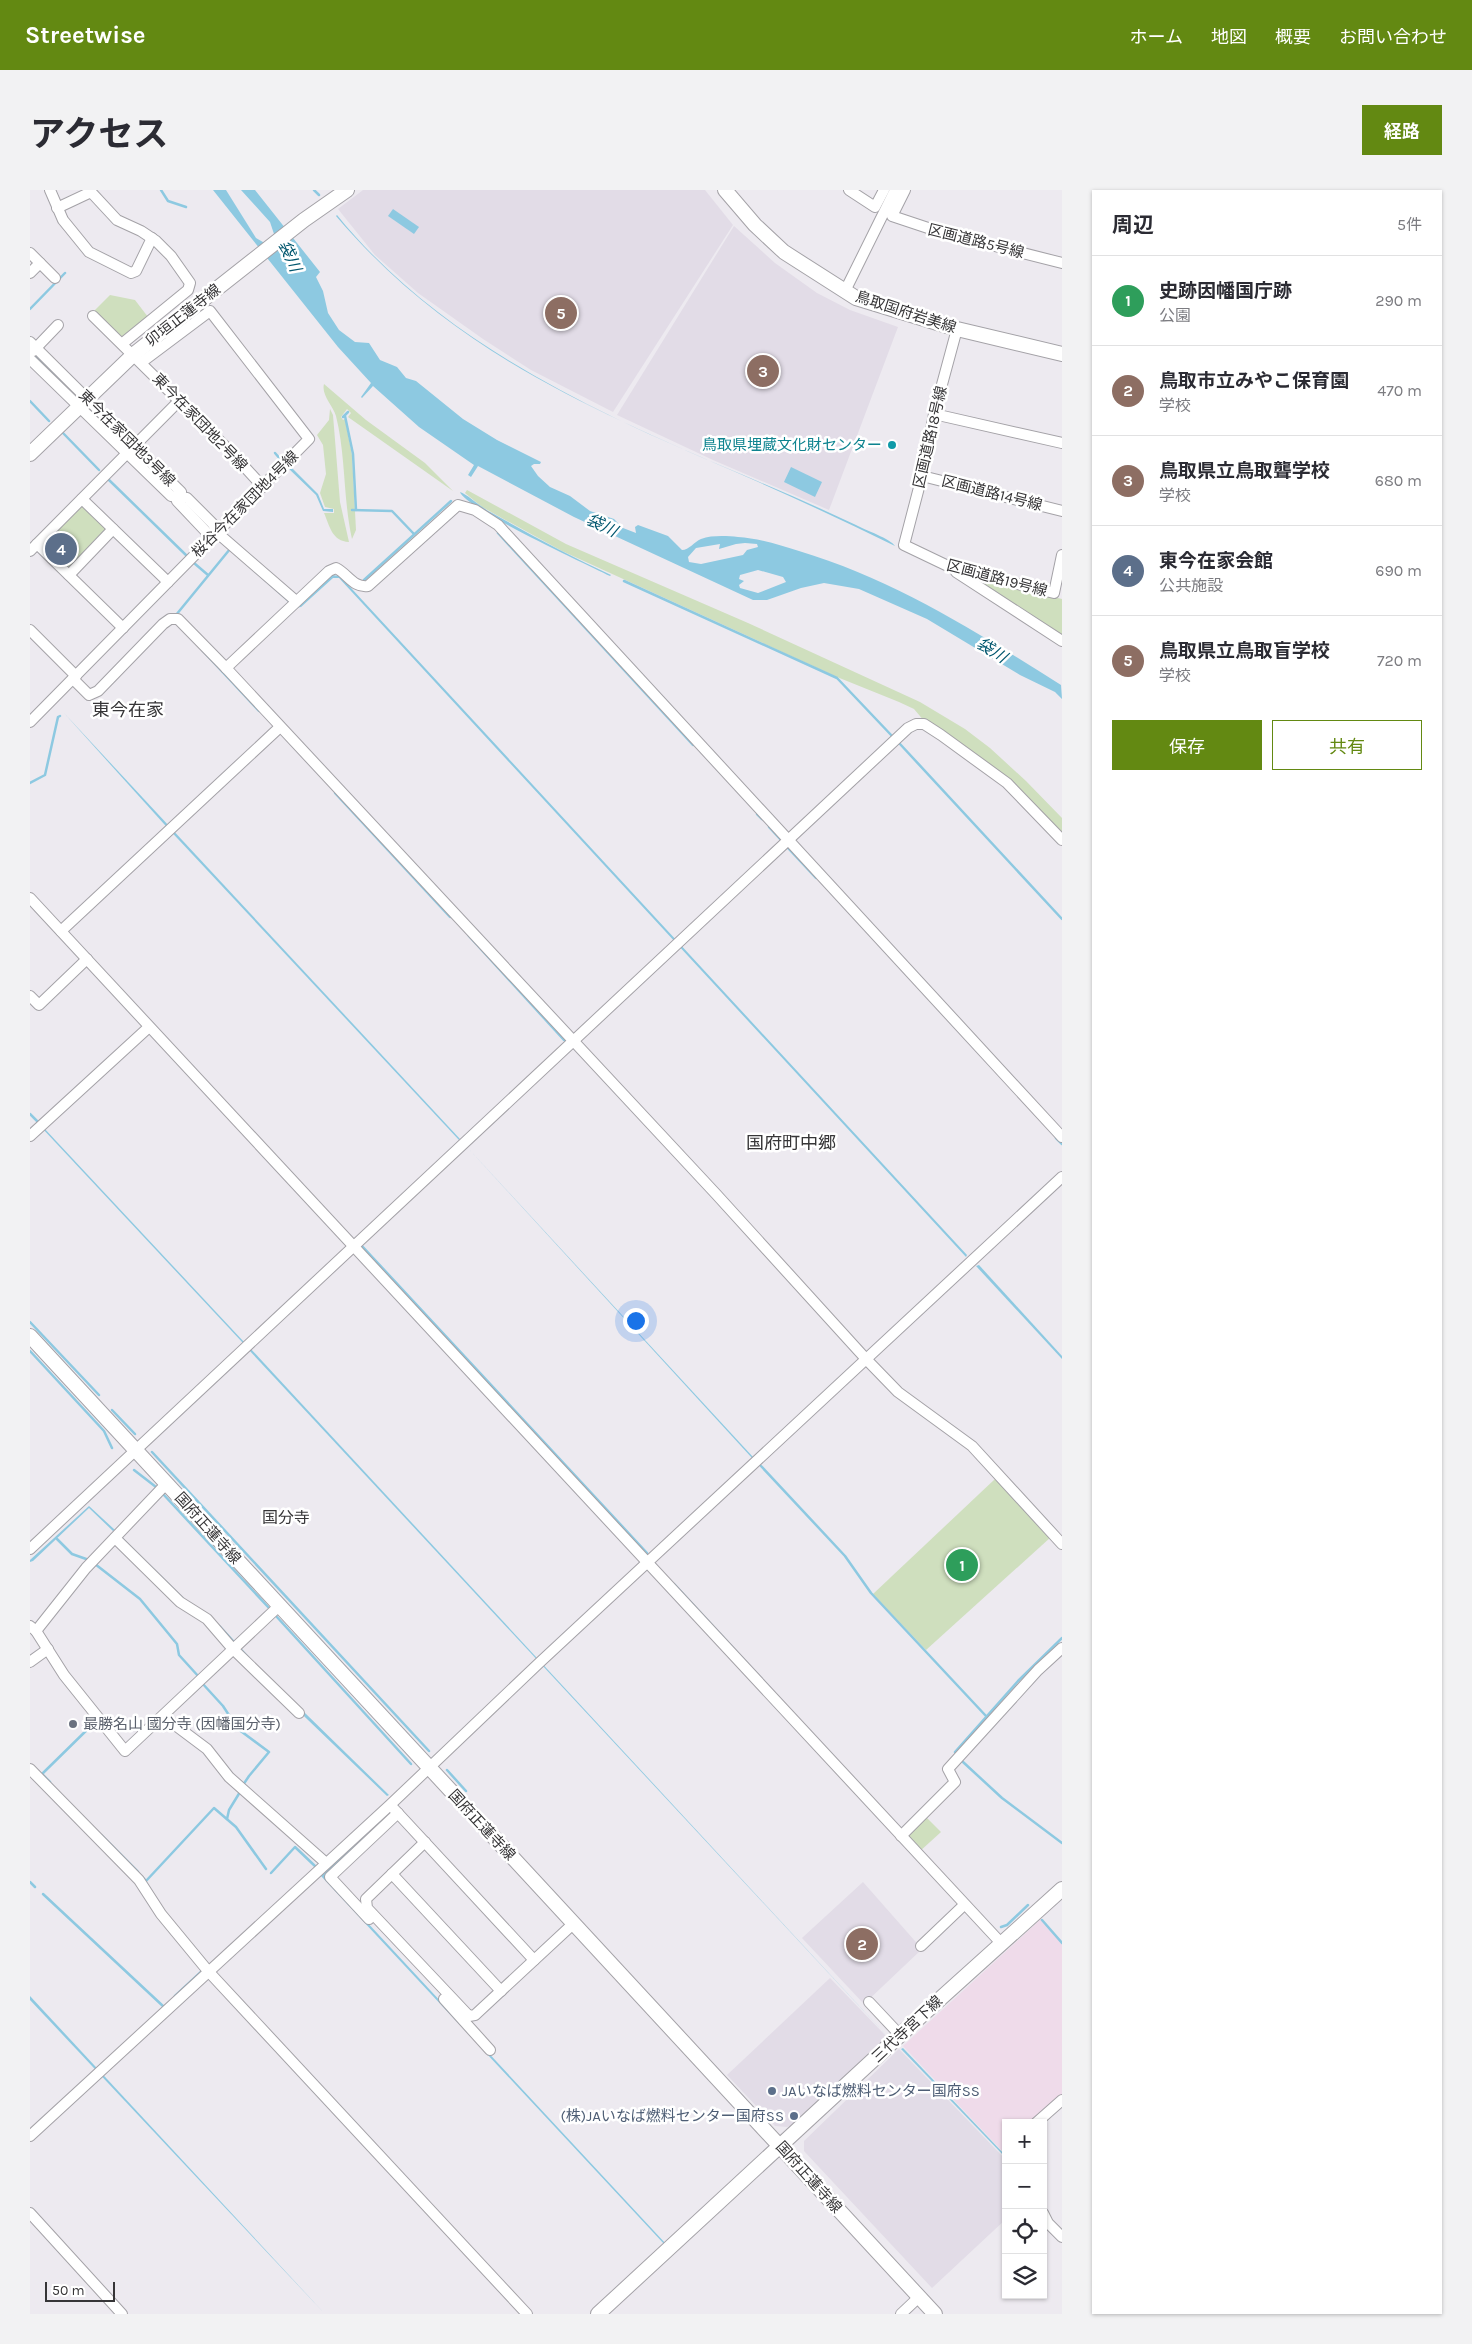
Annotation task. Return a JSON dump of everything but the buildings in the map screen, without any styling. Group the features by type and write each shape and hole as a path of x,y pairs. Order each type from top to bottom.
{"main road":[{"name":"卯垣正蓮寺線","path":"30,454 82,402 138,358 242,269 304,220 347,190"},
{"name":"鳥取国府岩美線","path":"725,190 755,225 784,252 856,298 957,328 1062,354"},
{"name":"国府正蓮寺線","path":"30,1336 573,1924 782,2146 935,2314"},
{"name":"三代寺宮下線","path":"598,2314 900,2035 1062,1889"}],"street":[{"path":"50,190 63,220 89,252 131,273 136,270 152,238"},
{"path":"849,190 875,207 884,190"},
{"path":"845,291 895,190"},
{"name":"区画道路5号線","path":"905,190 892,216 940,232 1062,263"},
{"path":"57,208 91,192 117,220 152,238 171,256 190,283 188,290 123,344"},
{"path":"30,253 55,278"},
{"path":"30,273 40,263"},
{"name":"桜谷今在家団地4号線","path":"30,722 309,439 210,312 138,358"},
{"name":"東今在家団地2号線","path":"94,316 231,452 263,487"},
{"path":"32,348 58,325"},
{"name":"区画道路18号線","path":"904,545 922,476 934,414 957,328"},
{"name":"東今在家団地3号線","path":"32,348 82,402 135,444 181,492 179,496"},
{"path":"30,359 82,402 127,453 171,496 187,498 215,534 222,536 296,601"},
{"path":"123,628 69,575 34,548 179,401"},
{"path":"934,414 1062,443"},
{"name":"区画道路14号線","path":"922,476 1062,511"},
{"path":"82,499 168,582"},
{"path":"226,668 296,601 336,568 342,571 355,584 361,587 368,586 458,505 475,510 498,526 1062,1136"},
{"path":"69,575 114,529"},
{"name":"区画道路19号線","path":"904,545 950,567 1058,595 1062,555"},
{"path":"950,567 1062,641"},
{"path":"30,630 90,695 98,691 170,619 178,619 226,668 572,1042 716,1194 866,1360 898,1392 972,1446 1062,1544"},
{"path":"30,1548 908,728 916,724 924,724 1007,783 1062,840"},
{"path":"61,931 280,727"},
{"path":"30,898 1001,1943"},
{"path":"30,996 39,1005 87,959"},
{"path":"30,1136 149,1027"},
{"path":"30,2136 390,1805 1062,1177"},
{"path":"167,1483 86,1568 33,1628 64,1675 125,1751 232,1648 279,1606"},
{"path":"115,1538 180,1602 207,1619 232,1648 299,1713"},
{"path":"901,1836 955,1782 948,1769 1038,1670 1062,1648"},
{"path":"30,1662 48,1649"},
{"path":"163,1716 207,1749 230,1777 326,1863"},
{"path":"30,1769 139,1880 161,1914 208,1971 528,2314"},
{"path":"390,1805 534,1960"},
{"path":"398,1813 330,1877 490,2050"},
{"path":"425,1842 366,1899 368,1908 469,2016 475,2015 573,1924"},
{"path":"392,1874 501,1991"},
{"path":"921,1946 964,1905"},
{"path":"869,2002 900,2035"},
{"path":"1041,2119 1062,2100"},
{"path":"30,2214 122,2314"},
{"path":"1047,2221 1062,2237"},
{"path":"901,2314 919,2297"}],"shaded area":[{"path":"363,190 705,190 733,225 613,412 531,370 483,339 418,293 375,255 338,209"},
{"path":"734,226 775,263 817,293 850,310 898,327 829,510 713,460 617,415"},
{"path":"863,1882 922,1949 864,2004 802,1938"},
{"path":"1041,1919 1062,1942 1062,2097 1038,2119 1002,2119 1002,2151 903,2046"},
{"path":"830,1978 887,2037 793,2125 787,2127 775,2126 727,2075"},
{"path":"899,2049 1002,2156 1002,2223 932,2288 804,2151 804,2141"}],"green space":[{"path":"110,295 135,300 148,317 125,336 120,336 94,311"},
{"path":"324,384 366,420 425,463 453,491 348,417 351,413 347,409 341,417 343,420 345,419 352,455 356,530 352,539 339,431 336,416 324,392"},
{"path":"330,409 333,415 340,502 349,542 339,539 332,532 324,513 334,513 334,509 325,507 320,493 326,474 323,445 317,435 329,420"},
{"path":"467,490 566,544 748,623 920,702 965,729 990,748 1026,781 1062,818 1062,835 1037,810 925,722 914,709 837,677 562,551 482,507 465,493"},
{"path":"81,506 85,507 109,530 69,569 45,546 45,542"},
{"path":"981,579 1062,599 1062,637 979,582"},
{"path":"995,1479 1051,1537 926,1650 873,1594"},
{"path":"925,1816 941,1832 919,1852 908,1839 907,1834"}],"water":[{"name":"袋川","path":"213,190 226,190 256,238 280,252 270,222 241,190 255,190 320,272 316,277 323,291 328,313 339,330 355,342 369,343 380,360 397,367 406,378 416,381 463,419 497,440 541,462 531,466 538,476 550,487 570,496 590,511 614,519 623,528 636,533 635,527 638,525 668,536 682,550 705,538 734,537 769,542 834,563 902,592 998,646 1061,685 1062,699 1055,692 1020,675 927,619 859,589 824,583 801,588 767,600 753,600 574,517 478,466 471,477 468,475 474,465 419,427 373,386 362,398 371,383 338,347","holes":["745,543 757,544 758,547 747,550 743,555 701,564 689,562 688,557 696,548 720,544 719,549","758,570 783,577 786,582 758,593 740,588 739,585 744,581 739,579 740,575"]},
{"path":"393,209 419,227 414,234 388,216"},
{"path":"337,215 366,247 396,277 380,263"},
{"path":"397,278 429,305 500,355 599,410 578,400 525,371 475,340 427,304"},
{"path":"30,346 299,607 332,575 340,576 967,1255 966,1257 339,578 333,578 301,607 295,608 218,540 30,353"},
{"path":"641,430 716,464 673,445"},
{"path":"716,464 796,498 888,540 895,546 803,502"},
{"path":"290,466 318,494 324,509 333,509 333,512 323,511 316,495 288,468"},
{"path":"791,467 822,482 815,497 784,482"},
{"path":"460,492 488,511 611,575 578,561 504,523 467,500"},
{"path":"64,713 460,1139 459,1140 164,824"},
{"path":"42,1128 244,1342 243,1343"},
{"path":"466,1146 753,1457 752,1458"},
{"path":"979,1265 1062,1356 1062,1359 976,1266"},
{"path":"250,1348 887,2036 248,1349"},
{"path":"89,1506 115,1530 113,1531 89,1508 30,1562 30,1560"},
{"path":"121,1536 185,1599 221,1626 263,1672 389,1795 387,1796 119,1538"},
{"path":"386,1816 388,1818 326,1878 665,2245 321,1876"},
{"path":"30,1996 325,2314 30,2000"},
{"path":"903,2048 1002,2154 901,2049"}],"waterway":[{"path":"161,190 168,201 186,207"},
{"path":"314,190 319,195"},
{"path":"30,309 65,273"},
{"path":"30,401 49,421"},
{"path":"343,417 348,412"},
{"path":"345,416 353,454 356,510"},
{"path":"63,433 99,470"},
{"path":"275,453 281,460"},
{"path":"108,479 188,557"},
{"path":"364,580 451,501"},
{"path":"352,510 392,511 414,534"},
{"path":"498,533 693,745"},
{"path":"176,615 230,549"},
{"path":"194,563 208,575"},
{"path":"624,581 837,678 893,737"},
{"path":"203,651 259,711"},
{"path":"30,783 45,775 58,717 60,716"},
{"path":"900,744 1062,919"},
{"path":"335,793 450,917"},
{"path":"757,814 762,819"},
{"path":"769,827 781,840"},
{"path":"788,848 816,878"},
{"path":"469,936 564,1040"},
{"path":"30,1114 39,1123"},
{"path":"1056,1138 1062,1144"},
{"path":"362,1246 647,1553"},
{"path":"30,1322 99,1395"},
{"path":"30,1351 104,1431 112,1448"},
{"path":"112,1410 135,1434"},
{"path":"152,1452 429,1751"},
{"path":"761,1466 845,1556 871,1593 986,1716"},
{"path":"134,1470 156,1487"},
{"path":"163,1494 269,1608"},
{"path":"57,1539 72,1554 89,1560"},
{"path":"95,1564 140,1599 177,1644 179,1655 199,1677"},
{"path":"674,1584 770,1688"},
{"path":"276,1616 411,1764"},
{"path":"955,1752 1018,1681 1062,1638"},
{"path":"202,1683 223,1706 238,1729 269,1752 243,1785"},
{"path":"50,1782 42,1774 95,1722"},
{"path":"963,1762 1002,1798 1062,1843"},
{"path":"447,1770 466,1791"},
{"path":"227,1819 229,1810 240,1792"},
{"path":"143,1878 146,1881 214,1808 236,1827 266,1869"},
{"path":"101,1835 138,1872"},
{"path":"271,1873 295,1847 316,1867"},
{"path":"30,1882 35,1887"},
{"path":"43,1894 164,2007"},
{"path":"1001,1927 1007,1925 1028,1905"},
{"path":"1042,1920 1062,1943"},
{"path":"175,1996 202,1971 201,1968"}],"place":[{"name":"鳥取県立鳥取盲学校","path":"561,313"},
{"name":"鳥取県立鳥取聾学校","path":"763,371"},
{"name":"鳥取県埋蔵文化財センター","path":"892,445"},
{"name":"東今在家会館","path":"61,549"},
{"name":"史跡因幡国庁跡","path":"962,1565"},
{"name":"最勝名山 國分寺 (因幡国分寺)","path":"73,1724"},
{"name":"鳥取市立みやこ保育園","path":"862,1944"},
{"name":"JAいなば燃料センター国府SS","path":"772,2091"},
{"name":"(株)JAいなば燃料センター国府SS","path":"794,2116"}],"district":[{"name":"東今在家","path":"128,710"},
{"name":"国府町中郷","path":"791,1143"},
{"name":"国分寺","path":"286,1517"}]}
